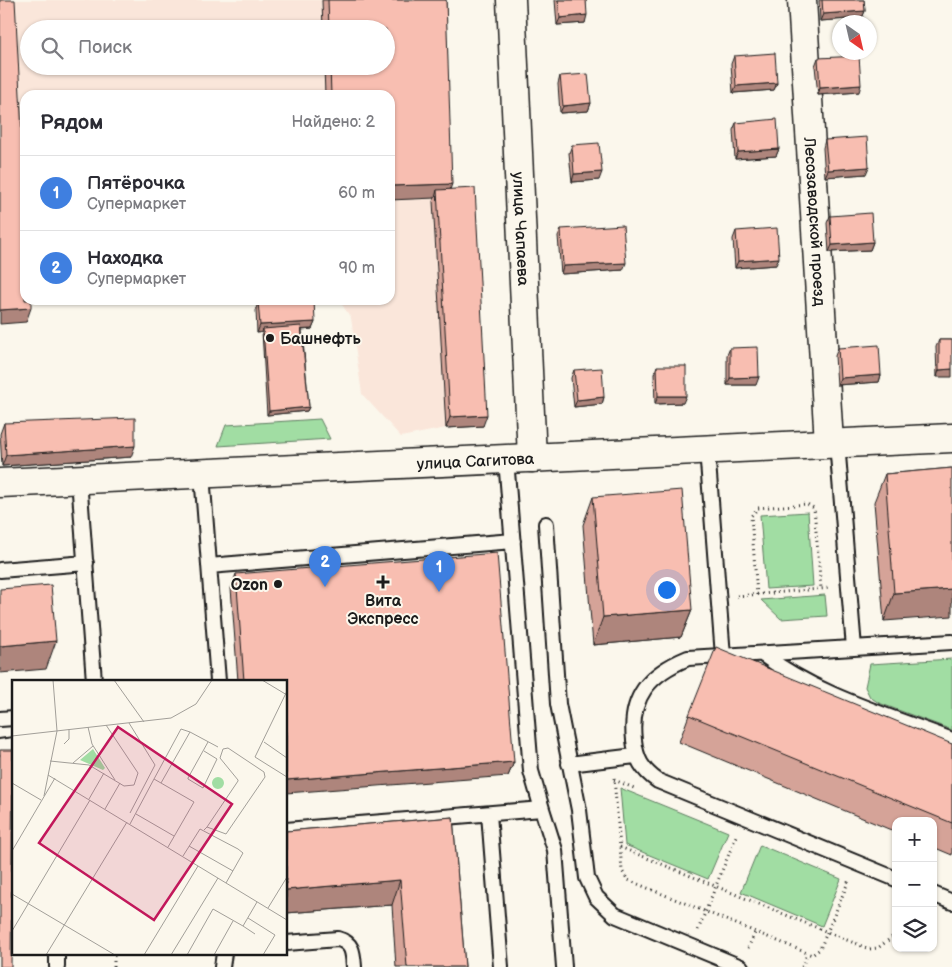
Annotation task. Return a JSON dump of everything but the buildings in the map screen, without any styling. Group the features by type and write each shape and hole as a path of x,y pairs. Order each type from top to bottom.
{"street":[{"name":"улица Чапаева","path":"511,0 519,458"},
{"name":"Лесозаводской проезд","path":"802,0 833,443"},
{"name":"улица Сагитова","path":"0,483 952,438"}],"lane":[{"path":"833,443 854,648"},
{"path":"707,449 723,656"},
{"path":"519,458 513,541 531,771 555,850 564,967"},
{"path":"202,474 218,680"},
{"path":"79,480 94,680"},
{"path":"546,524 558,704 579,810 587,878 596,897 615,915 741,967"},
{"path":"209,566 513,541"},
{"path":"0,570 86,563"},
{"path":"892,877 658,781 645,770 635,756 633,716 638,699 645,688 673,664 688,658 952,642"},
{"path":"762,654 789,673 821,690 952,740"},
{"path":"569,764 635,756"},
{"path":"288,830 542,809"},
{"path":"489,814 501,967"},
{"path":"937,896 952,902"},
{"path":"288,942 338,939 346,941 353,950 354,967"},
{"path":"57,954 57,967"},
{"path":"222,967 224,954"}],"path":[{"path":"757,595 751,516 758,508 807,504 814,508 821,589"},
{"path":"718,598 849,587"},
{"path":"612,759 622,871 626,878 807,954 819,952 850,877"},
{"path":"691,946 738,831"},
{"path":"620,847 869,949 875,950 892,937"},
{"path":"114,954 114,967"},
{"path":"802,967 807,954"}],"shaded area":[{"path":"0,0 441,0 447,198 483,426 446,428 401,437 362,394 351,318 342,305 395,305 395,90 20,90 20,305 25,305 26,322 0,324"}],"green space":[{"path":"320,419 330,439 218,446 226,425"},
{"path":"808,512 813,586 766,589 760,515"},
{"path":"825,595 827,616 781,619 761,600"},
{"path":"952,659 952,730 879,703 870,697 865,687 870,664"},
{"path":"620,788 728,832 708,879 625,845"},
{"path":"760,845 841,879 822,926 741,892"}],"place":[{"name":"Башнефть","path":"270,338"},
{"name":"Вита Экспресс","path":"383,582"},
{"name":"Ozon","path":"278,584"},
{"name":"Находка","path":"325,587"},
{"name":"Пятёрочка","path":"439,592"}]}
